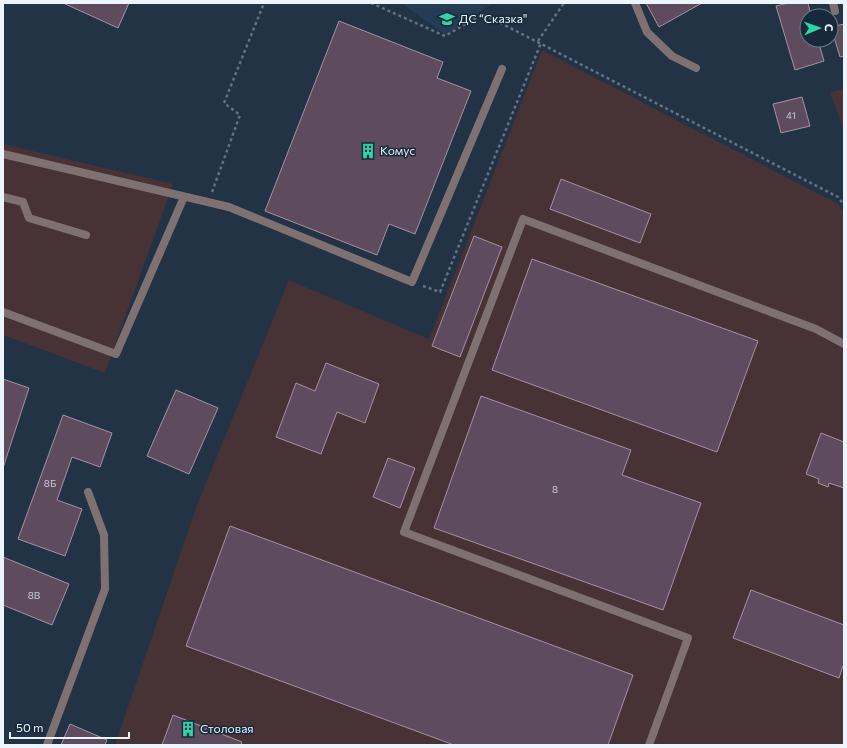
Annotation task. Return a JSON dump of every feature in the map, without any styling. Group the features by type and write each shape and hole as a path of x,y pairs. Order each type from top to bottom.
{"lane":[{"path":"635,3 647,32 672,56 696,68"},
{"path":"3,154 229,207 412,282 502,69"},
{"path":"3,197 24,202 29,218 86,235"},
{"path":"3,312 116,354 184,197"},
{"path":"649,745 688,638 404,532 522,219 816,329 844,344"},
{"path":"47,745 105,589 104,535 88,492"}],"path":[{"path":"208,202 240,115 224,103 264,3"},
{"path":"371,3 445,36 483,14 838,197 844,206"},
{"path":"412,282 440,292 539,42 564,3"}],"shaded area":[{"name":"ДС “Сказка\"","path":"401,3 493,3 446,35"},
{"path":"542,50 838,204 844,213 844,745 115,745 197,505 289,280 429,339"},
{"path":"844,89 844,131 830,92"},
{"path":"3,144 173,184 105,373 3,335"}],"building":[{"path":"63,3 129,3 118,28"},
{"path":"646,3 702,3 659,27"},
{"path":"788,3 808,3 809,8 799,8 799,48 820,48 824,61 795,70 776,6"},
{"name":"Комус","path":"339,21 443,62 437,78 471,91 415,234 389,224 377,255 265,211"},
{"path":"844,24 844,56 840,57 837,48 839,48 839,25"},
{"path":"802,97 810,126 781,133 773,104"},
{"path":"561,179 651,214 640,243 550,209"},
{"path":"474,236 502,247 460,357 432,346"},
{"path":"532,259 758,341 717,452 492,370"},
{"path":"326,363 379,384 365,423 337,412 321,454 276,437 296,383 315,391"},
{"path":"3,379 29,388 3,468"},
{"path":"176,390 218,408 189,474 147,456"},
{"path":"481,396 631,450 622,475 701,503 663,610 434,528"},
{"path":"63,415 112,433 100,467 72,457 57,500 82,509 65,556 18,539"},
{"path":"821,433 844,442 844,488 829,483 828,487 818,483 819,479 806,474"},
{"path":"388,458 415,468 400,508 373,497"},
{"path":"230,526 633,675 608,745 454,745 186,646"},
{"path":"3,557 69,584 52,625 3,605"},
{"path":"751,590 844,625 844,663 839,678 733,638"},
{"name":"Столовая","path":"173,715 242,742 241,745 162,745"},
{"path":"70,724 107,740 105,745 61,745"}],"place":[{"name":"ДС “Сказка\"","path":"447,19"},
{"name":"Комус","path":"368,151"},
{"name":"Столовая","path":"188,729"}]}
